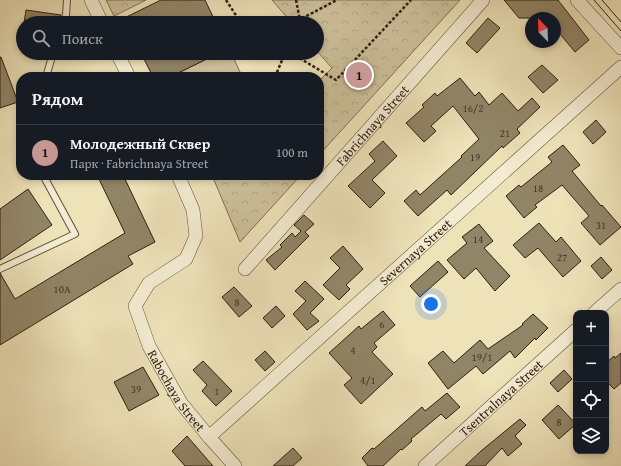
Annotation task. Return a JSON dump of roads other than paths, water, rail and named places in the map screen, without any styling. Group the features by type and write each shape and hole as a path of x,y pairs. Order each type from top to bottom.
{"street":[{"path":"91,0 99,16"},
{"name":"Fabrichnaya Street","path":"324,180 483,0"},
{"path":"577,0 621,48"},
{"path":"120,60 126,72"},
{"name":"Severnaya Street","path":"209,437 621,67"},
{"name":"Rabochaya Street","path":"180,180 194,210 196,236 186,259 149,283 135,306 149,346 181,403 235,466"},
{"name":"Fabrichnaya Street","path":"245,269 324,180"},
{"path":"597,310 621,289"},
{"name":"Tsentralnaya Street","path":"425,466 573,333"}],"lane":[{"path":"66,16 67,0"},
{"path":"47,72 51,60"},
{"path":"0,269 75,234 46,180"}],"tram line":[{"path":"594,0 621,31"},
{"path":"602,0 621,22"}],"place":[{"name":"Молодежный Сквер","path":"359,75"}]}
